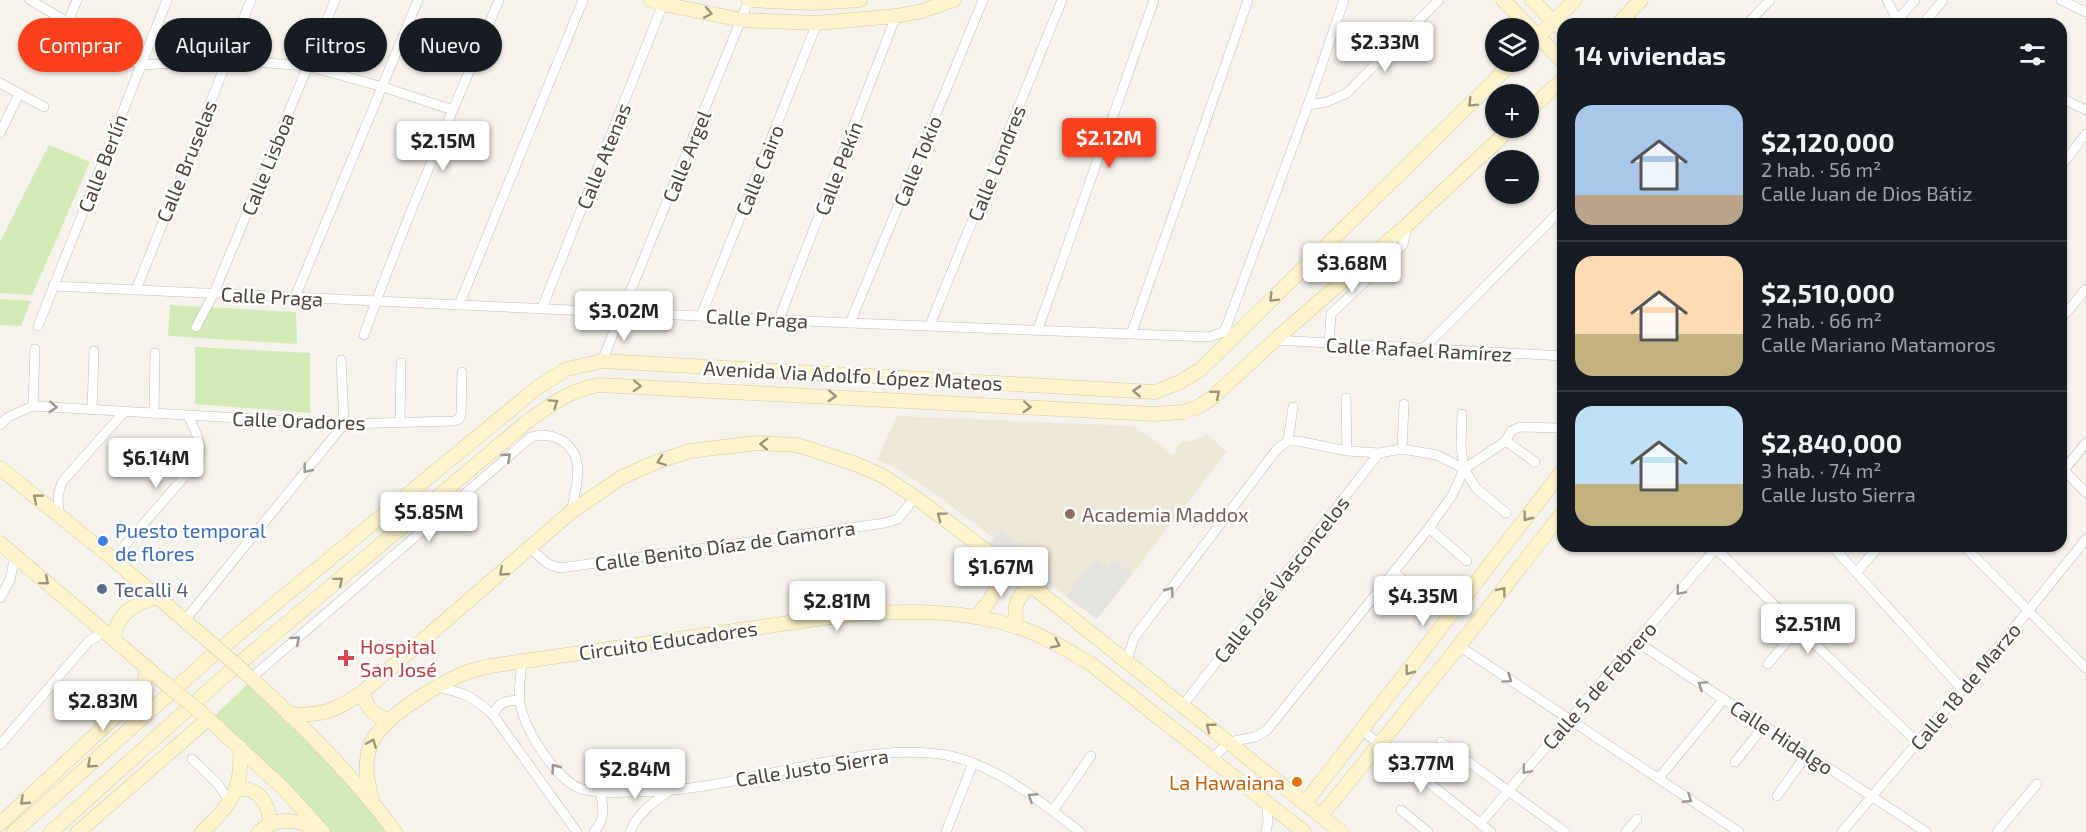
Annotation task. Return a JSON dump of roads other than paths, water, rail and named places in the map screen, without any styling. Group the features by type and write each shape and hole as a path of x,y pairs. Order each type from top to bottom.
{"main road":[{"path":"749,0 813,3 860,0"},
{"path":"657,2 742,20 817,23 896,16 922,11 954,0"},
{"path":"1503,0 1516,18"},
{"path":"1532,0 1557,25"},
{"path":"1563,18 1575,0"},
{"path":"1624,18 1641,0"},
{"path":"1539,38 1557,27"},
{"path":"1539,46 1557,58"},
{"name":"Avenida Via Adolfo López Mateos","path":"14,832 213,655 538,387 567,369 602,361 1155,392 1180,382 1200,370 1504,72"},
{"path":"1539,101 1557,84"},
{"name":"Avenida Via Adolfo López Mateos","path":"51,832 229,672 528,421 558,399 579,389 599,385 1154,414 1183,412 1198,407 1213,397 1407,225 1500,138"},
{"path":"288,714 310,715 328,712 363,692 531,549 571,512 622,477 690,451 756,444 797,445 883,476 915,497 1003,562 1341,832"},
{"name":"Circuito Educadores","path":"0,468 159,597 250,677 372,800 395,832"},
{"path":"0,477 17,482"},
{"path":"1305,803 1557,478"},
{"path":"1321,816 1459,646 1557,520"},
{"path":"0,543 240,747 282,787 322,831"},
{"path":"975,617 987,606 995,593 1001,578 1003,562"},
{"path":"1017,627 1014,615 1016,603 1022,592 1031,585"},
{"path":"109,636 129,608 159,597"},
{"name":"Circuito Educadores","path":"372,800 365,770 371,743 377,731 388,720 437,687 464,673 490,666 852,614 910,611 975,617 1017,627 1058,644 1091,664 1304,832"},
{"path":"0,824 136,697 144,685 147,668"},
{"path":"363,692 365,704 370,710 388,720"},
{"path":"78,832 206,717"},
{"path":"202,832 230,802 237,789 241,777 240,747"},
{"path":"237,789 248,789 261,796 269,811 270,823"},
{"path":"259,832 270,823 283,821 295,822 322,831"}],"street":[{"path":"30,0 61,18"},
{"path":"70,18 77,0"},
{"name":"Calle Berlín","path":"143,58 167,0"},
{"name":"Calle Bruselas","path":"244,18 251,0"},
{"name":"Calle Lisboa","path":"327,18 334,0"},
{"path":"295,297 418,0"},
{"path":"364,335 499,0"},
{"path":"459,305 583,0"},
{"name":"Calle Argel","path":"602,361 749,0"},
{"name":"Calle Tokio","path":"850,323 983,0"},
{"name":"Calle Londres","path":"930,325 1062,0"},
{"path":"1038,329 1154,0"},
{"path":"1132,332 1248,0"},
{"path":"1209,336 1223,332 1227,324 1308,105 1344,0"},
{"path":"1308,105 1327,102 1347,93 1439,0"},
{"path":"1753,18 1770,0"},
{"path":"1887,0 1896,18"},
{"path":"1902,18 1915,0"},
{"path":"1928,18 1943,0"},
{"path":"2061,0 2085,9"},
{"name":"Calle Atenas","path":"542,309 657,2"},
{"name":"Calle Pekín","path":"779,320 896,16"},
{"name":"Calle Cairo","path":"701,316 817,23"},
{"name":"Calle Berlín","path":"38,326 137,72"},
{"name":"Calle Bruselas","path":"136,290 221,72"},
{"name":"Calle Lisboa","path":"196,327 214,293 306,72"},
{"path":"329,72 453,110"},
{"path":"0,83 44,107"},
{"path":"0,133 20,94"},
{"path":"2067,101 2086,110"},
{"path":"2067,158 2086,134"},
{"path":"1423,349 1557,214"},
{"path":"1329,344 1331,314 1403,246 1407,225"},
{"name":"Calle Praga","path":"53,286 779,320 1209,336"},
{"path":"2067,312 2086,289"},
{"path":"1209,336 1226,344 1227,324"},
{"name":"Calle Rafael Ramírez","path":"1275,340 1557,355"},
{"path":"33,406 35,349"},
{"path":"92,410 94,351"},
{"path":"154,414 155,353"},
{"path":"185,620 344,424 341,360"},
{"path":"400,421 401,363"},
{"name":"Calle Oradores","path":"0,425 8,417 33,406 344,424 459,419 462,372"},
{"path":"1346,398 1347,451"},
{"path":"1402,449 1404,404"},
{"path":"1288,441 1293,407"},
{"path":"59,515 58,495 62,482 124,412"},
{"path":"1462,414 1461,445 1464,469 1476,488 1506,513"},
{"path":"113,559 198,461 201,451 199,439 188,416"},
{"path":"1212,759 1229,742 1256,737 1267,730 1429,528 1453,494 1464,469 1506,441 1511,431 1520,427 1556,428"},
{"path":"250,677 531,437 546,434 553,436 569,446 574,454 579,470 571,512"},
{"path":"1127,661 1134,638 1277,449 1288,441 1347,451 1379,453 1402,449 1437,455 1464,469"},
{"path":"1506,441 1535,462"},
{"path":"2067,464 2086,443"},
{"name":"Calle José Vasconcelos","path":"1183,705 1379,453"},
{"path":"2067,474 2086,493"},
{"name":"Calle Benito Díaz de Gamorra","path":"531,549 548,564 560,568 885,523 898,519 915,497"},
{"path":"1429,528 1467,561"},
{"name":"Calle 18 de Marzo","path":"1842,832 2086,539"},
{"name":"Calle 5 de Febrero","path":"1479,824 1712,552"},
{"path":"1721,552 1917,742"},
{"path":"1838,552 1962,689"},
{"path":"1857,572 1874,552"},
{"path":"1970,552 2086,668"},
{"path":"0,598 10,579 15,556"},
{"path":"1394,572 1425,599"},
{"path":"1767,664 1799,627"},
{"path":"0,746 89,641 109,636"},
{"name":"Calle Hidalgo","path":"1637,642 1926,832"},
{"path":"1459,646 1739,832"},
{"name":"Calle Justo Sierra","path":"522,662 519,701 529,730 557,772 577,788 600,792 668,792 865,754 908,752 946,755 998,775 1053,811 1080,832"},
{"path":"437,687 464,692 493,715 577,832"},
{"path":"1658,779 1724,699"},
{"path":"493,715 496,709 506,701 519,701"},
{"path":"1735,762 1764,726"},
{"path":"1363,731 1491,832"},
{"path":"1441,742 1565,832"},
{"path":"1777,796 1807,754"},
{"path":"1053,811 1091,756"},
{"path":"192,759 217,783 230,802"},
{"path":"946,832 974,764"},
{"path":"1997,832 2037,784"},
{"path":"594,832 599,826 604,810 600,792"},
{"name":"Calle Justo Sierra","path":"630,832 648,806 668,792"},
{"path":"1266,832 1267,803"},
{"path":"1401,810 1422,830"},
{"path":"1626,832 1637,819"}],"place":[{"name":"Academia Maddox","path":"1070,514"},
{"name":"Puesto temporal de flores","path":"103,541"},
{"name":"Tecalli 4","path":"102,589"},
{"name":"Hospital San José","path":"346,658"},
{"name":"La Hawaiana","path":"1297,782"}]}
